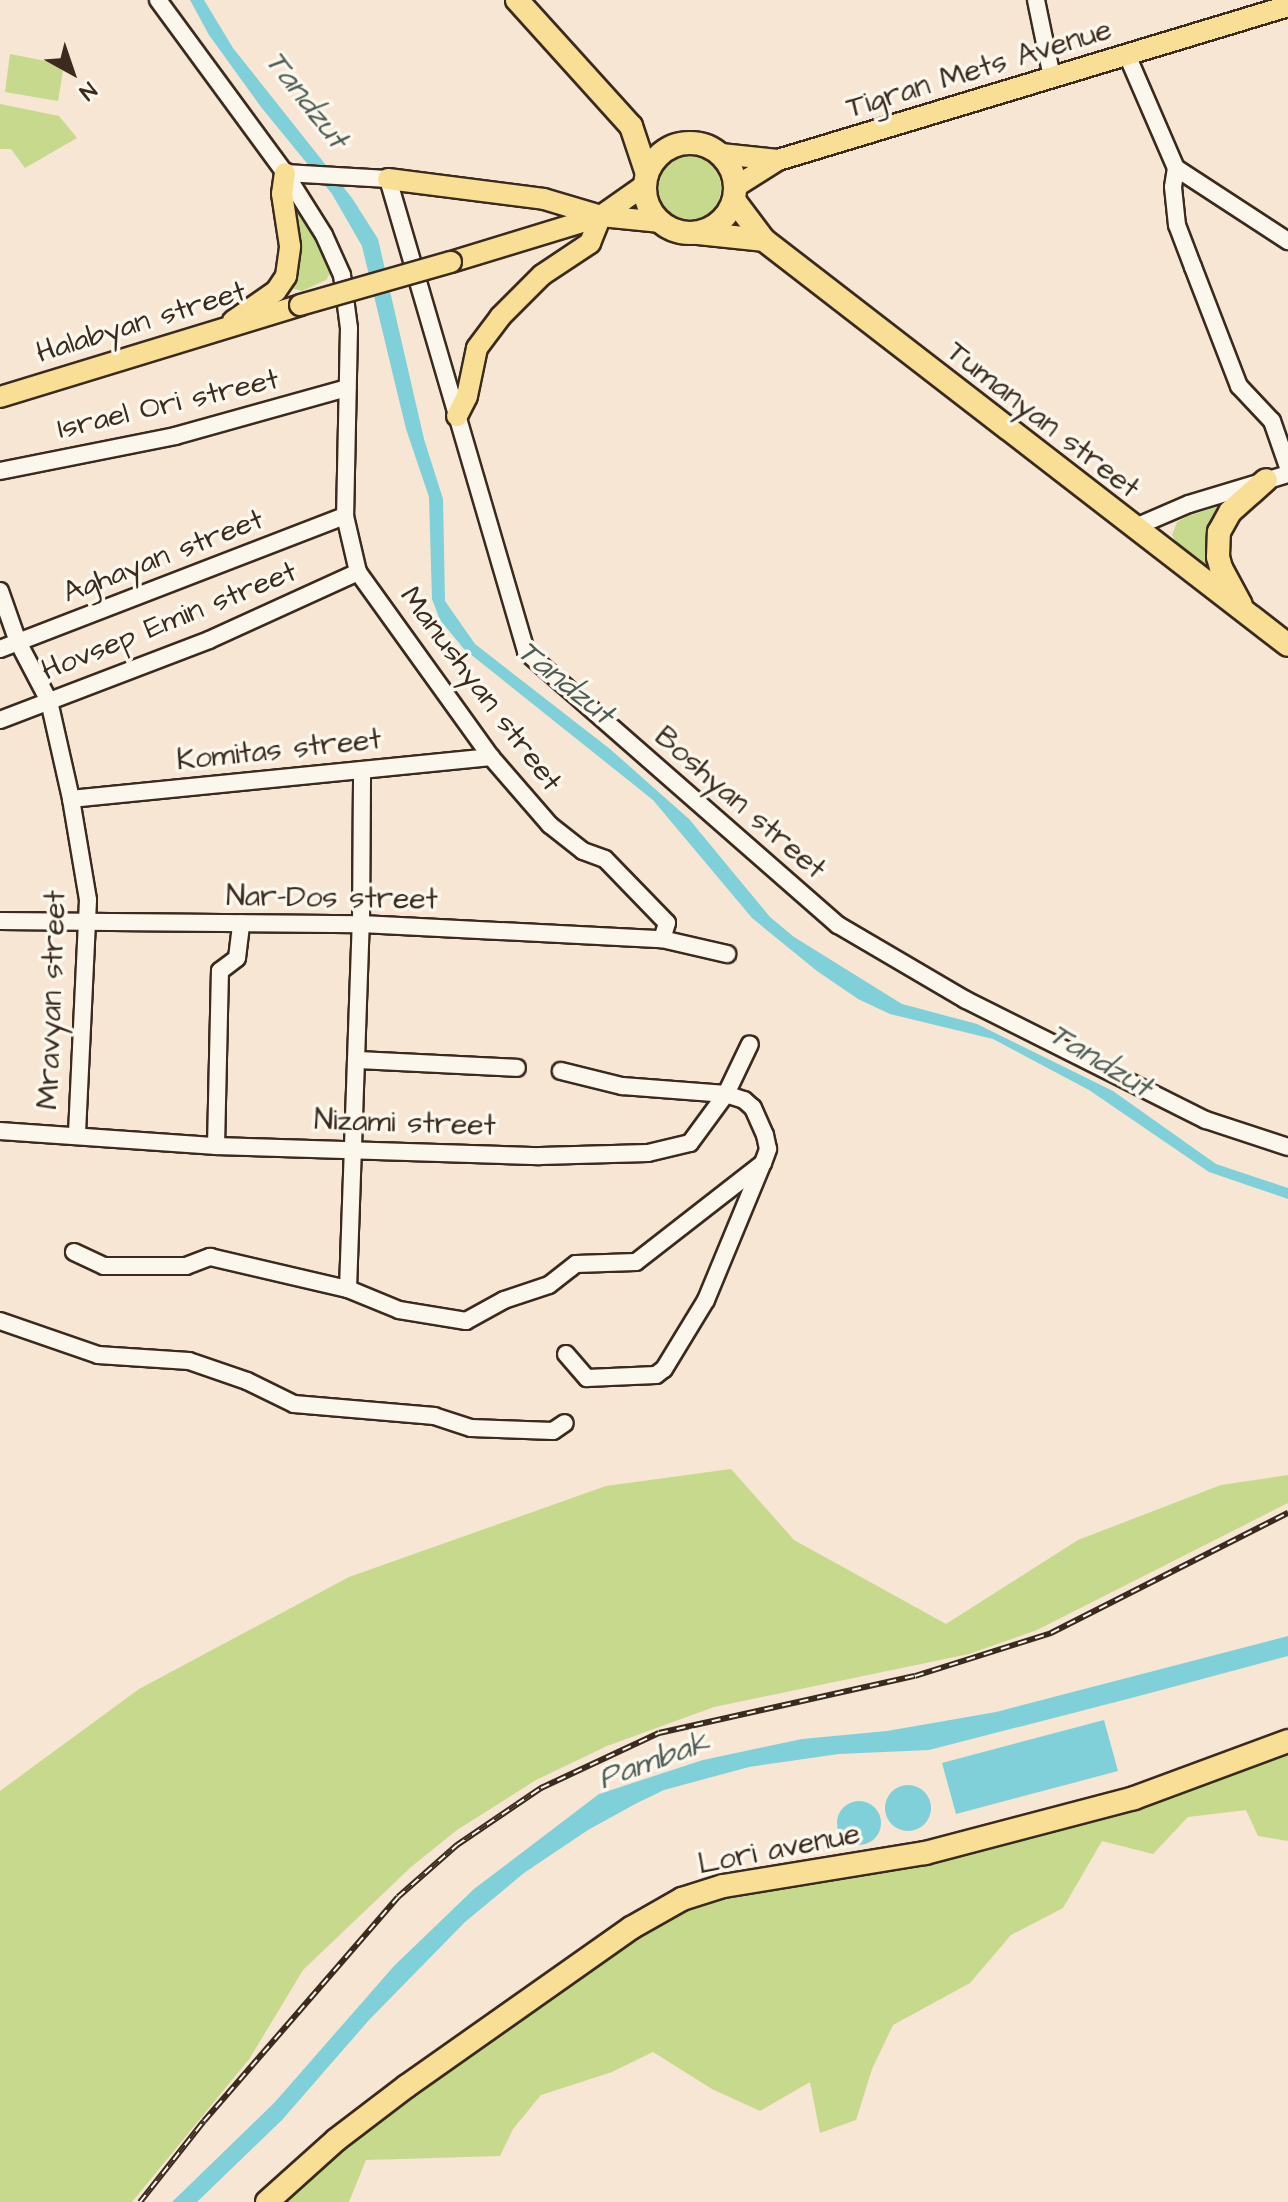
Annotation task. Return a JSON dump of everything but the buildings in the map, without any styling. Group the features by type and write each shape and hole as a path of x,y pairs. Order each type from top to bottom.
{"highway":[{"path":"517,0 631,126 673,146"},
{"path":"631,126 646,180 650,209 661,222 682,232 764,240"},
{"path":"646,180 657,157 673,146 698,143 721,154 733,174 734,194 719,222 696,232"},
{"name":"Tumanyan street","path":"734,194 764,240 1288,645"},
{"path":"1246,613 1221,568 1217,543 1230,512 1266,480"},
{"name":"Lori avenue","path":"267,2202 336,2140 407,2086 631,1928 682,1899 723,1886 925,1853 1134,1798 1288,1741"}],"main road":[{"name":"Tigran Mets Avenue","path":"734,194 778,160 1288,6"},
{"name":"Tigran Mets Avenue","path":"721,154 778,160"},
{"path":"223,329 276,291 286,276 290,246 282,194 285,173"},
{"path":"388,179 544,199 601,216 661,222"},
{"path":"457,416 467,396 477,348 500,317 542,275 590,243 601,216 646,180"},
{"name":"Halabyan street","path":"0,397 601,216"}],"street":[{"name":"Manushyan street","path":"158,0 285,173 324,235 342,275 349,328 345,516 358,572 491,757 550,825 583,851 605,859 667,923 662,939"},
{"path":"1036,0 1052,77"},
{"path":"1127,55 1176,168 1173,187 1182,239 1239,386 1272,421 1288,467"},
{"path":"1176,168 1288,241"},
{"path":"285,173 388,179"},
{"name":"Boshyan street","path":"388,179 526,652 838,925 966,1000 1206,1120 1288,1147"},
{"name":"Israel Ori street","path":"0,471 175,436 347,388"},
{"path":"1133,528 1189,504 1288,474"},
{"name":"Aghayan street","path":"0,649 345,516"},
{"name":"Hovsep Emin street","path":"0,720 209,640 358,572"},
{"name":"Mravyan street","path":"0,591 18,642 49,701 71,799 88,900 77,1136"},
{"name":"Komitas street","path":"71,799 491,757"},
{"path":"348,1289 361,924 362,770"},
{"name":"Nar-Dos street","path":"0,921 361,924 662,939"},
{"path":"216,1146 220,971 237,958 241,923"},
{"path":"662,939 727,954"},
{"name":"Nizami street","path":"0,1131 216,1146 540,1156 648,1153 690,1143 726,1094 750,1044"},
{"path":"356,1060 517,1068"},
{"path":"561,1071 622,1086 726,1094 744,1100 760,1119 768,1149 706,1300 664,1369 656,1375 587,1378 566,1354"},
{"path":"74,1252 104,1266 186,1266 210,1257 348,1289 399,1310 466,1321 504,1300 549,1285 576,1264 636,1262 763,1163"},
{"path":"0,1321 98,1355 189,1361 247,1381 294,1404 434,1416 471,1428 553,1431 565,1423"}],"green space":[{"path":"10,54 56,63 63,71 58,101 5,92"},
{"path":"0,104 59,116 77,138 25,168 11,149 0,149"},
{"path":"683,156 695,156 712,165 719,176 719,200 712,211 695,220 683,220 671,215 662,206 657,194 657,182 662,170 671,161"},
{"path":"290,204 299,208 332,270 326,280 302,291 287,287"},
{"path":"1235,501 1227,510 1224,581 1181,550 1172,535 1177,522 1188,516"},
{"path":"731,1469 794,1540 946,1624 1078,1540 1221,1485 1288,1475 1288,1503 1037,1630 969,1654 714,1707 607,1746 536,1780 457,1830 411,1867 303,1970 250,2058 132,2202 0,2202 0,1791 139,1689 349,1577 606,1486"},
{"path":"1288,1744 1288,1841 1258,1836 1246,1810 1188,1817 1153,1854 1102,1841 1063,1908 1011,1935 970,1983 893,2025 872,2069 856,2120 820,2133 810,2082 760,2111 712,2089 653,2052 612,2072 541,2095 513,2129 500,2156 366,2160 349,2202 275,2202 336,2146 558,1987 684,1907 722,1896 848,1876"}],"water":[{"path":"190,0 204,0 233,48 352,198 378,239 424,439 443,499 445,601 475,644 610,749 689,819 770,917 794,937 902,1004 977,1024 1113,1091 1216,1164 1288,1188 1288,1199 1209,1172 1089,1090 993,1039 890,1014 858,999 817,971 752,918 653,800 464,649 440,620 432,599 429,497 406,429 362,246 332,194 261,107 209,35"},
{"path":"1288,1636 1288,1656 929,1750 839,1754 749,1767 664,1790 637,1803 588,1830 524,1873 465,1922 369,2020 282,2120 197,2202 172,2202 275,2102 394,1966 474,1889 599,1794 703,1760 802,1739 887,1731 996,1712"},
{"path":"1104,1720 1118,1771 956,1814 942,1763"},
{"path":"908,1785 925,1791 931,1808 925,1825 908,1831 891,1825 885,1808 891,1791"},
{"path":"859,1801 875,1807 881,1823 875,1839 859,1845 843,1839 837,1823 843,1807"}],"railway":[{"path":"140,2202 204,2121 398,1897 457,1845 541,1788 659,1733 915,1676 1051,1633 1288,1513"}],"water label":[{"name":"Tandzut","path":"306,100"},
{"name":"Tandzut","path":"565,683"},
{"name":"Tandzut","path":"1100,1061"},
{"name":"Pambak","path":"654,1761"}]}
